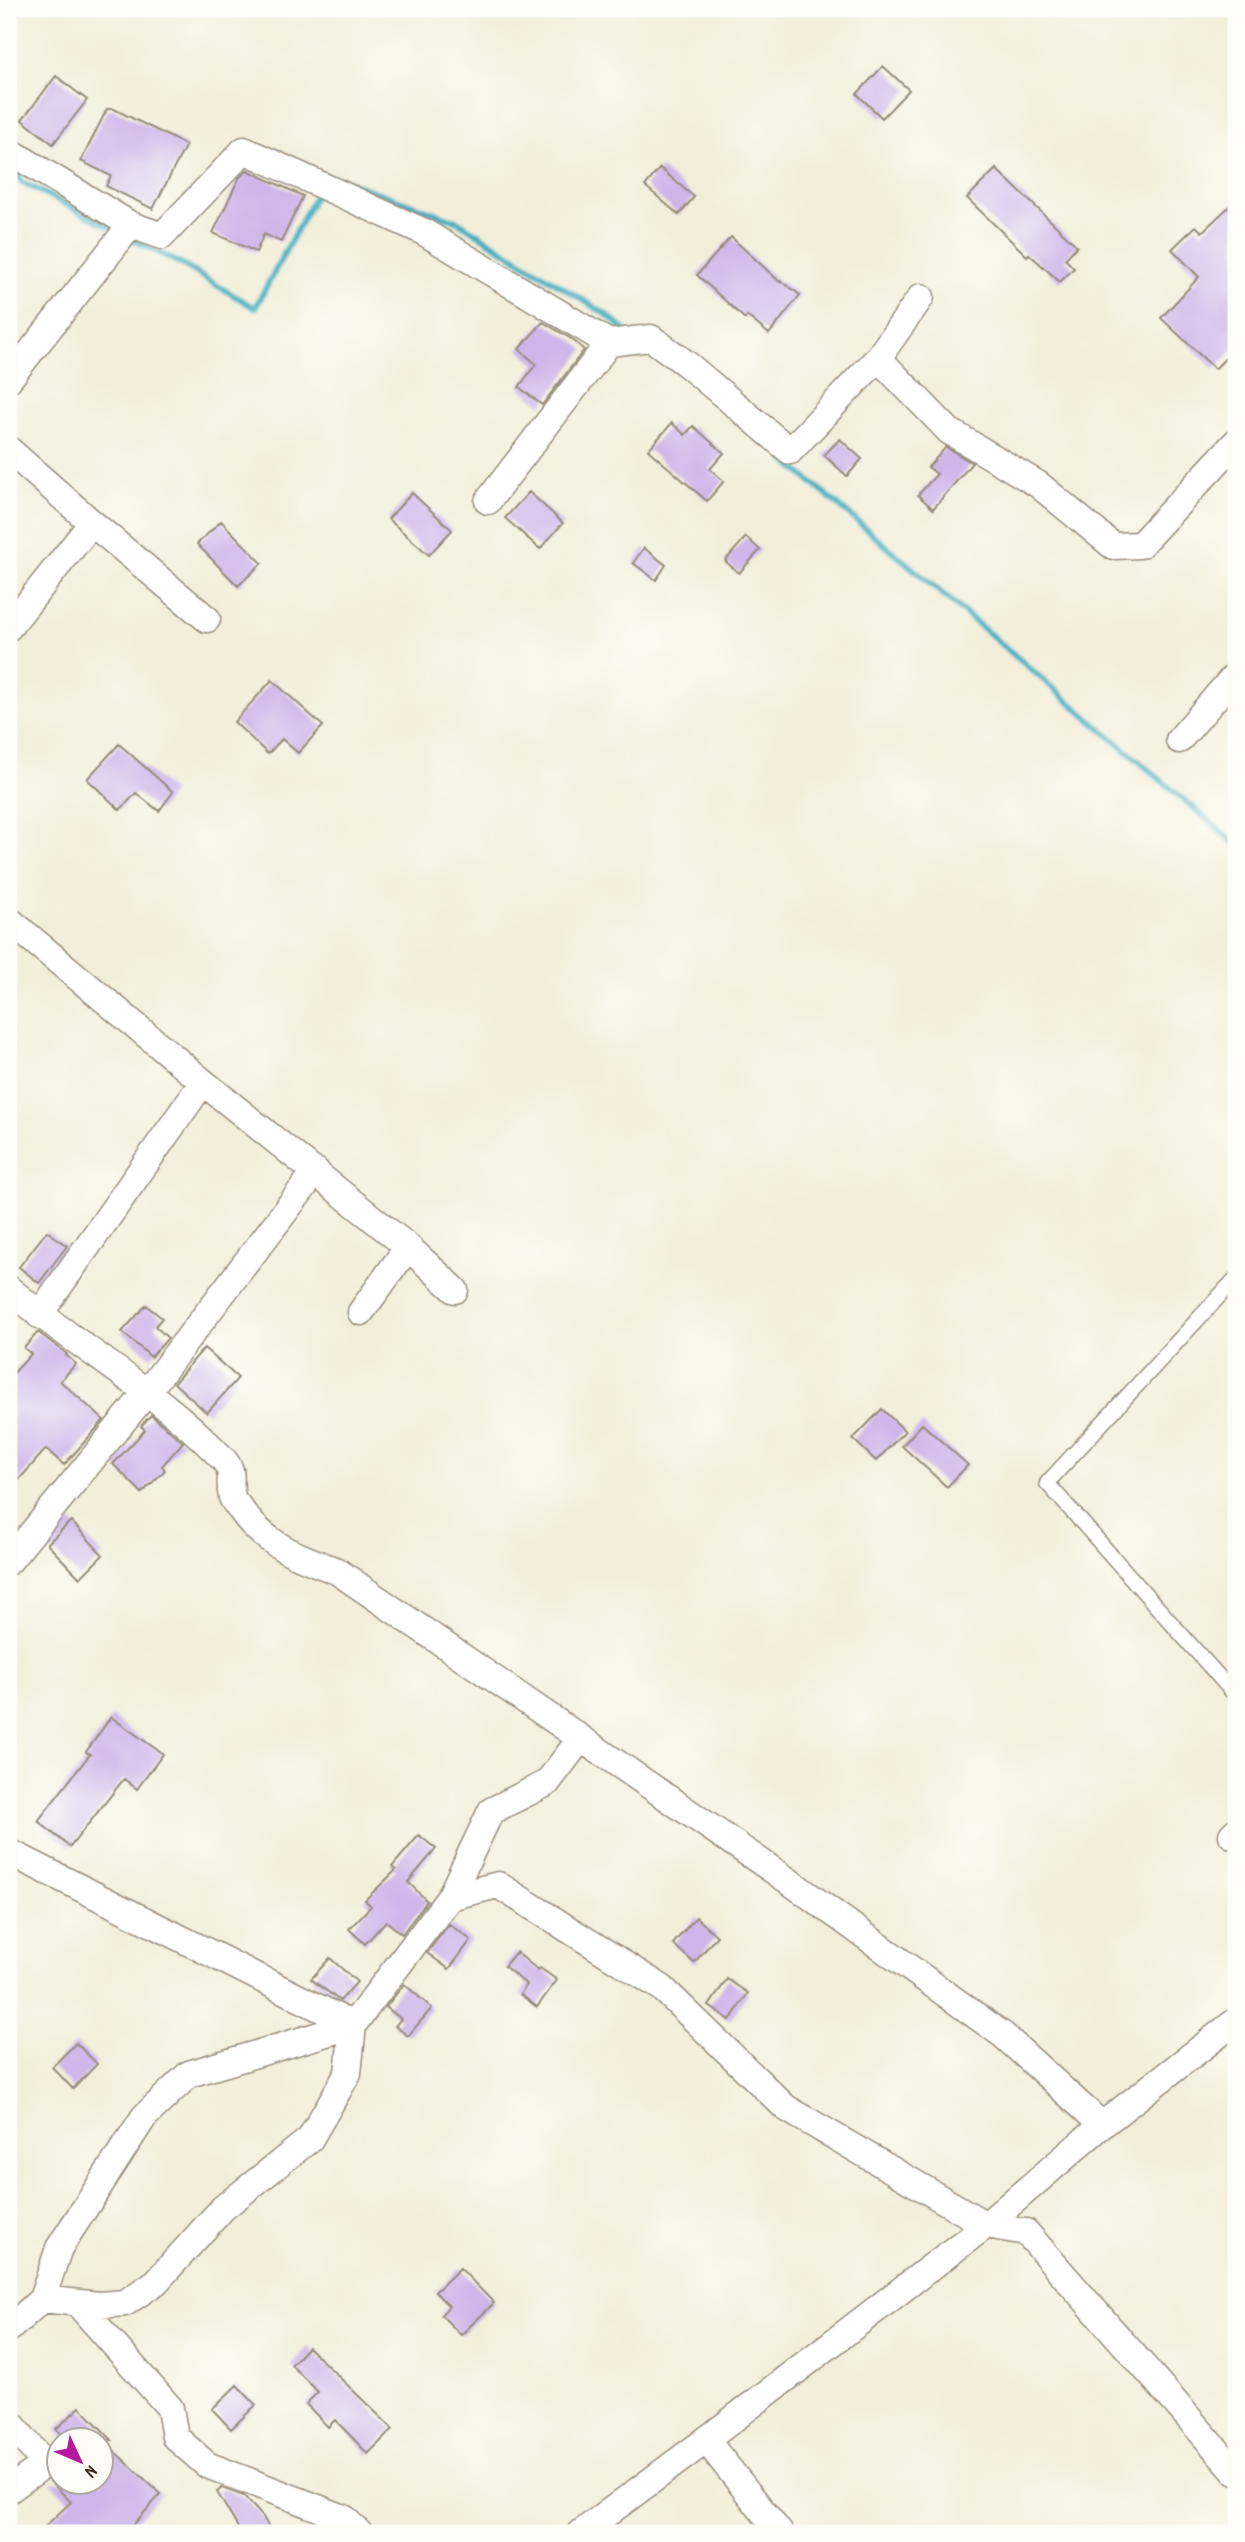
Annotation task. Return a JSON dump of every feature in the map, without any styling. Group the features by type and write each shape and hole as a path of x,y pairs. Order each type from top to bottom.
{"street":[{"path":"18,157 126,231 162,236 244,150 422,231 627,341 688,365 790,451 878,358 921,297"},
{"path":"9,379 126,231"},
{"path":"488,501 627,341"},
{"path":"878,358 949,430 1039,485 1113,546 1140,545 1236,442"},
{"path":"9,450 207,619"},
{"path":"9,627 92,523"},
{"path":"1179,740 1236,674"},
{"path":"9,920 203,1082 408,1247 456,1290"},
{"path":"39,1315 203,1082"},
{"path":"9,1561 147,1392 316,1171"},
{"path":"361,1312 408,1247"},
{"path":"9,1289 39,1315 147,1392 218,1454 231,1469 232,1498 251,1525 289,1553 337,1571 793,1884 1003,2035 1102,2125"},
{"path":"42,2300 99,2305 125,2302 156,2283 223,2208 310,2139 348,2073 353,2025 450,1897 491,1811 547,1783 581,1738"},
{"path":"9,1852 353,2025"},
{"path":"450,1897 498,1885 662,1988 786,2108 986,2225 1026,2232 1236,2472"},
{"path":"580,2533 986,2225 1102,2125 1236,2021"},
{"path":"9,2329 42,2300 60,2248 144,2117 189,2074 353,2025"},
{"path":"77,2303 170,2408 175,2437 207,2465 343,2528"},
{"path":"9,2421 45,2464 9,2490"},
{"path":"706,2440 780,2533"}],"lane":[{"path":"1236,1278 1047,1483 1236,1696"}],"building":[{"path":"883,66 909,90 882,118 857,94"},
{"path":"56,76 87,100 53,144 22,120"},
{"path":"107,109 114,109 186,145 153,209 106,186 111,176 81,161"},
{"path":"660,168 694,197 679,215 645,186"},
{"path":"996,169 1077,246 1065,259 1074,268 1060,282 1029,254 1027,256 967,198"},
{"path":"247,170 303,196 281,242 264,234 256,252 213,233 239,178"},
{"path":"1236,200 1236,347 1215,369 1161,318 1199,277 1172,249 1196,226 1202,232"},
{"path":"731,237 780,282 800,295 769,334 747,316 745,319 697,275"},
{"path":"543,322 584,350 542,405 519,387 536,364 519,349"},
{"path":"672,423 685,435 693,426 724,453 710,469 724,481 707,501 648,450"},
{"path":"840,439 862,459 847,476 824,455"},
{"path":"946,447 972,463 933,509 918,495 937,474 928,467"},
{"path":"529,492 563,523 540,549 505,518"},
{"path":"412,493 452,530 429,555 388,519"},
{"path":"221,521 262,563 238,586 197,544"},
{"path":"746,537 760,550 739,573 725,561"},
{"path":"644,548 666,565 656,580 633,563"},
{"path":"272,680 323,726 298,753 282,739 268,754 234,722"},
{"path":"119,744 173,792 159,811 136,793 120,810 87,779"},
{"path":"47,1231 67,1246 39,1283 19,1267"},
{"path":"146,1305 162,1318 155,1326 168,1338 151,1357 122,1332"},
{"path":"38,1332 76,1364 60,1381 104,1420 64,1465 46,1449 9,1491 9,1378 31,1354 24,1348"},
{"path":"204,1348 238,1378 207,1413 174,1383"},
{"path":"882,1409 905,1431 876,1461 853,1439"},
{"path":"151,1415 183,1442 162,1466 165,1470 142,1493 113,1464 145,1430 141,1426"},
{"path":"922,1424 968,1465 947,1487 902,1446"},
{"path":"71,1521 103,1555 80,1578 47,1544"},
{"path":"111,1717 163,1754 137,1789 124,1779 70,1847 38,1821 90,1754 86,1752"},
{"path":"419,1835 436,1849 408,1882 427,1901 402,1934 386,1921 365,1944 349,1929 371,1906 365,1900 396,1870 392,1867"},
{"path":"696,1917 717,1936 694,1963 673,1944"},
{"path":"449,1924 471,1940 449,1969 427,1953"},
{"path":"516,1952 538,1970 540,1968 557,1980 537,2007 520,1994 527,1985 504,1966"},
{"path":"330,1958 357,1982 340,2001 311,1979"},
{"path":"727,1979 748,1993 730,2020 709,2006"},
{"path":"404,1984 432,2008 408,2036 395,2026 401,2019 386,2007"},
{"path":"76,2043 97,2064 73,2089 52,2067"},
{"path":"460,2268 494,2303 461,2335 441,2315 449,2306 435,2292"},
{"path":"308,2347 393,2429 368,2454 335,2420 328,2427 306,2404 318,2392 291,2365"},
{"path":"237,2385 256,2405 231,2429 212,2409"},
{"path":"80,2407 98,2426 59,2426"},
{"path":"116,2453 161,2494 126,2533 38,2533 71,2502 65,2496 116,2496"},
{"path":"222,2488 244,2496 263,2517 272,2533 241,2533 217,2492"}],"waterway":[{"path":"9,117 16,146"},
{"path":"19,167 20,181 110,227"},
{"path":"335,177 457,221 607,315 626,331"},
{"path":"132,239 181,264 255,308 317,192"},
{"path":"784,459 1236,844"}]}
